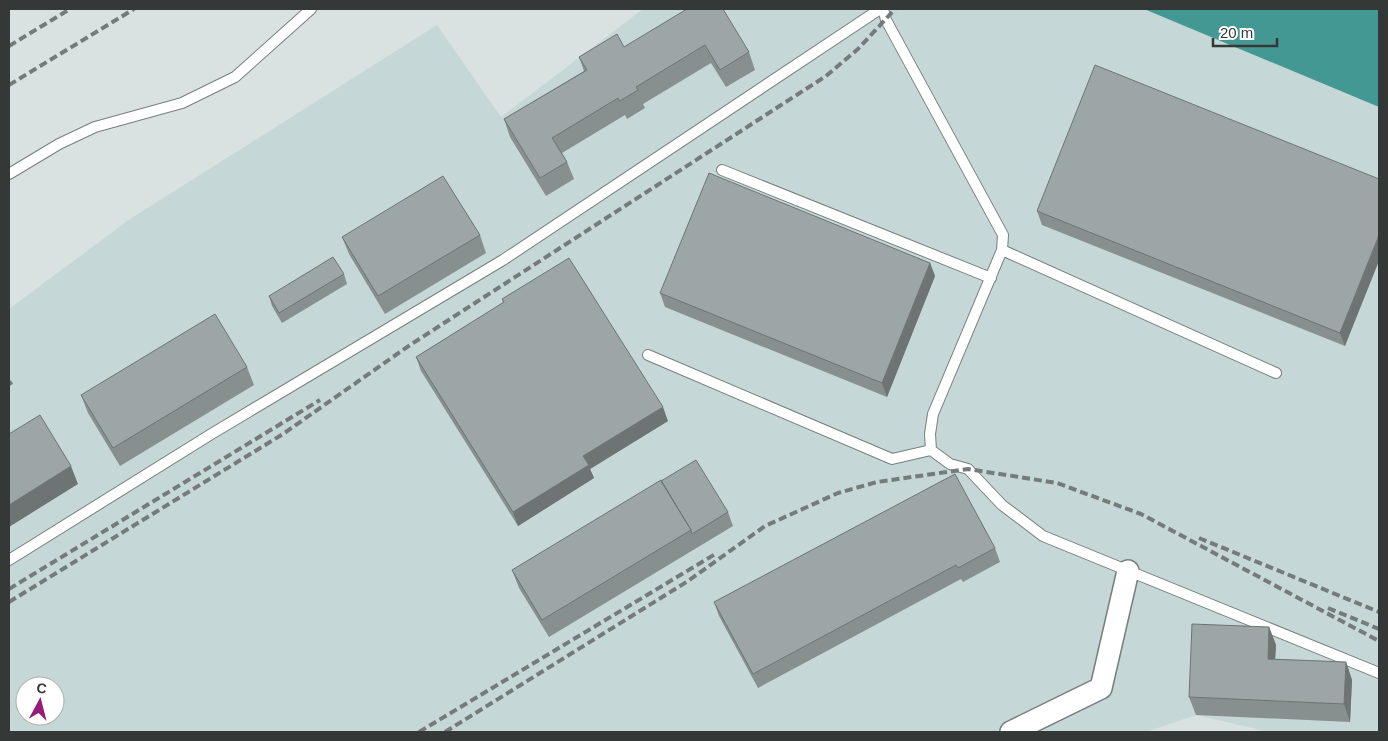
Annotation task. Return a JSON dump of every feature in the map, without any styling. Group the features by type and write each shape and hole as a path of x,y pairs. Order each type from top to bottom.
{"street":[{"path":"1011,732 1101,688 1128,571"}],"lane":[{"path":"9,174 59,144 95,127 182,103 235,77 311,9"},
{"path":"9,560 214,433 503,260 881,9 1003,235 1002,250 933,414 930,434 931,450"},
{"path":"722,170 991,278"},
{"path":"1002,250 1276,373"},
{"path":"648,355 892,459 931,450 950,464 968,469 1002,505 1043,536 1379,673"}],"shaded area":[{"path":"643,9 1144,9 1379,107 1379,732 1269,732 1196,715 1146,732 9,732 9,309 130,219 437,25 501,117"}],"water":[{"path":"1144,9 1379,9 1379,107"}],"building":[{"path":"687,9 723,9 749,52 720,70 705,45 636,87 638,90 620,101 618,98 552,138 567,162 540,178 504,119 587,70 579,57 617,34 624,47"},
{"path":"1095,65 1379,179 1379,235 1340,333 1037,211"},
{"path":"709,173 930,263 882,383 660,293"},
{"path":"443,176 480,235 378,296 342,237"},
{"path":"333,257 344,274 279,313 269,296"},
{"path":"569,258 663,407 583,456 589,465 513,512 416,357 504,302 502,299"},
{"path":"215,314 247,367 113,448 81,395"},
{"path":"40,415 71,466 9,505 9,434"},
{"path":"696,460 728,512 692,534 661,481"},
{"path":"955,474 995,548 958,568 956,565 753,674 714,602"},
{"path":"661,480 691,530 542,620 512,570"},
{"path":"1192,624 1269,627 1268,659 1346,662 1344,704 1189,697"}],"railway":[{"path":"9,46 70,9"},
{"path":"9,85 134,9"},
{"path":"9,602 283,434 410,345 826,76 858,49 895,9"},
{"path":"9,589 320,400"},
{"path":"445,732 688,581 765,526 838,493 877,482 968,469 1057,483 1141,514 1379,641"},
{"path":"1199,538 1379,612"},
{"path":"419,732 717,553"},
{"path":"1328,608 1379,629"}]}
